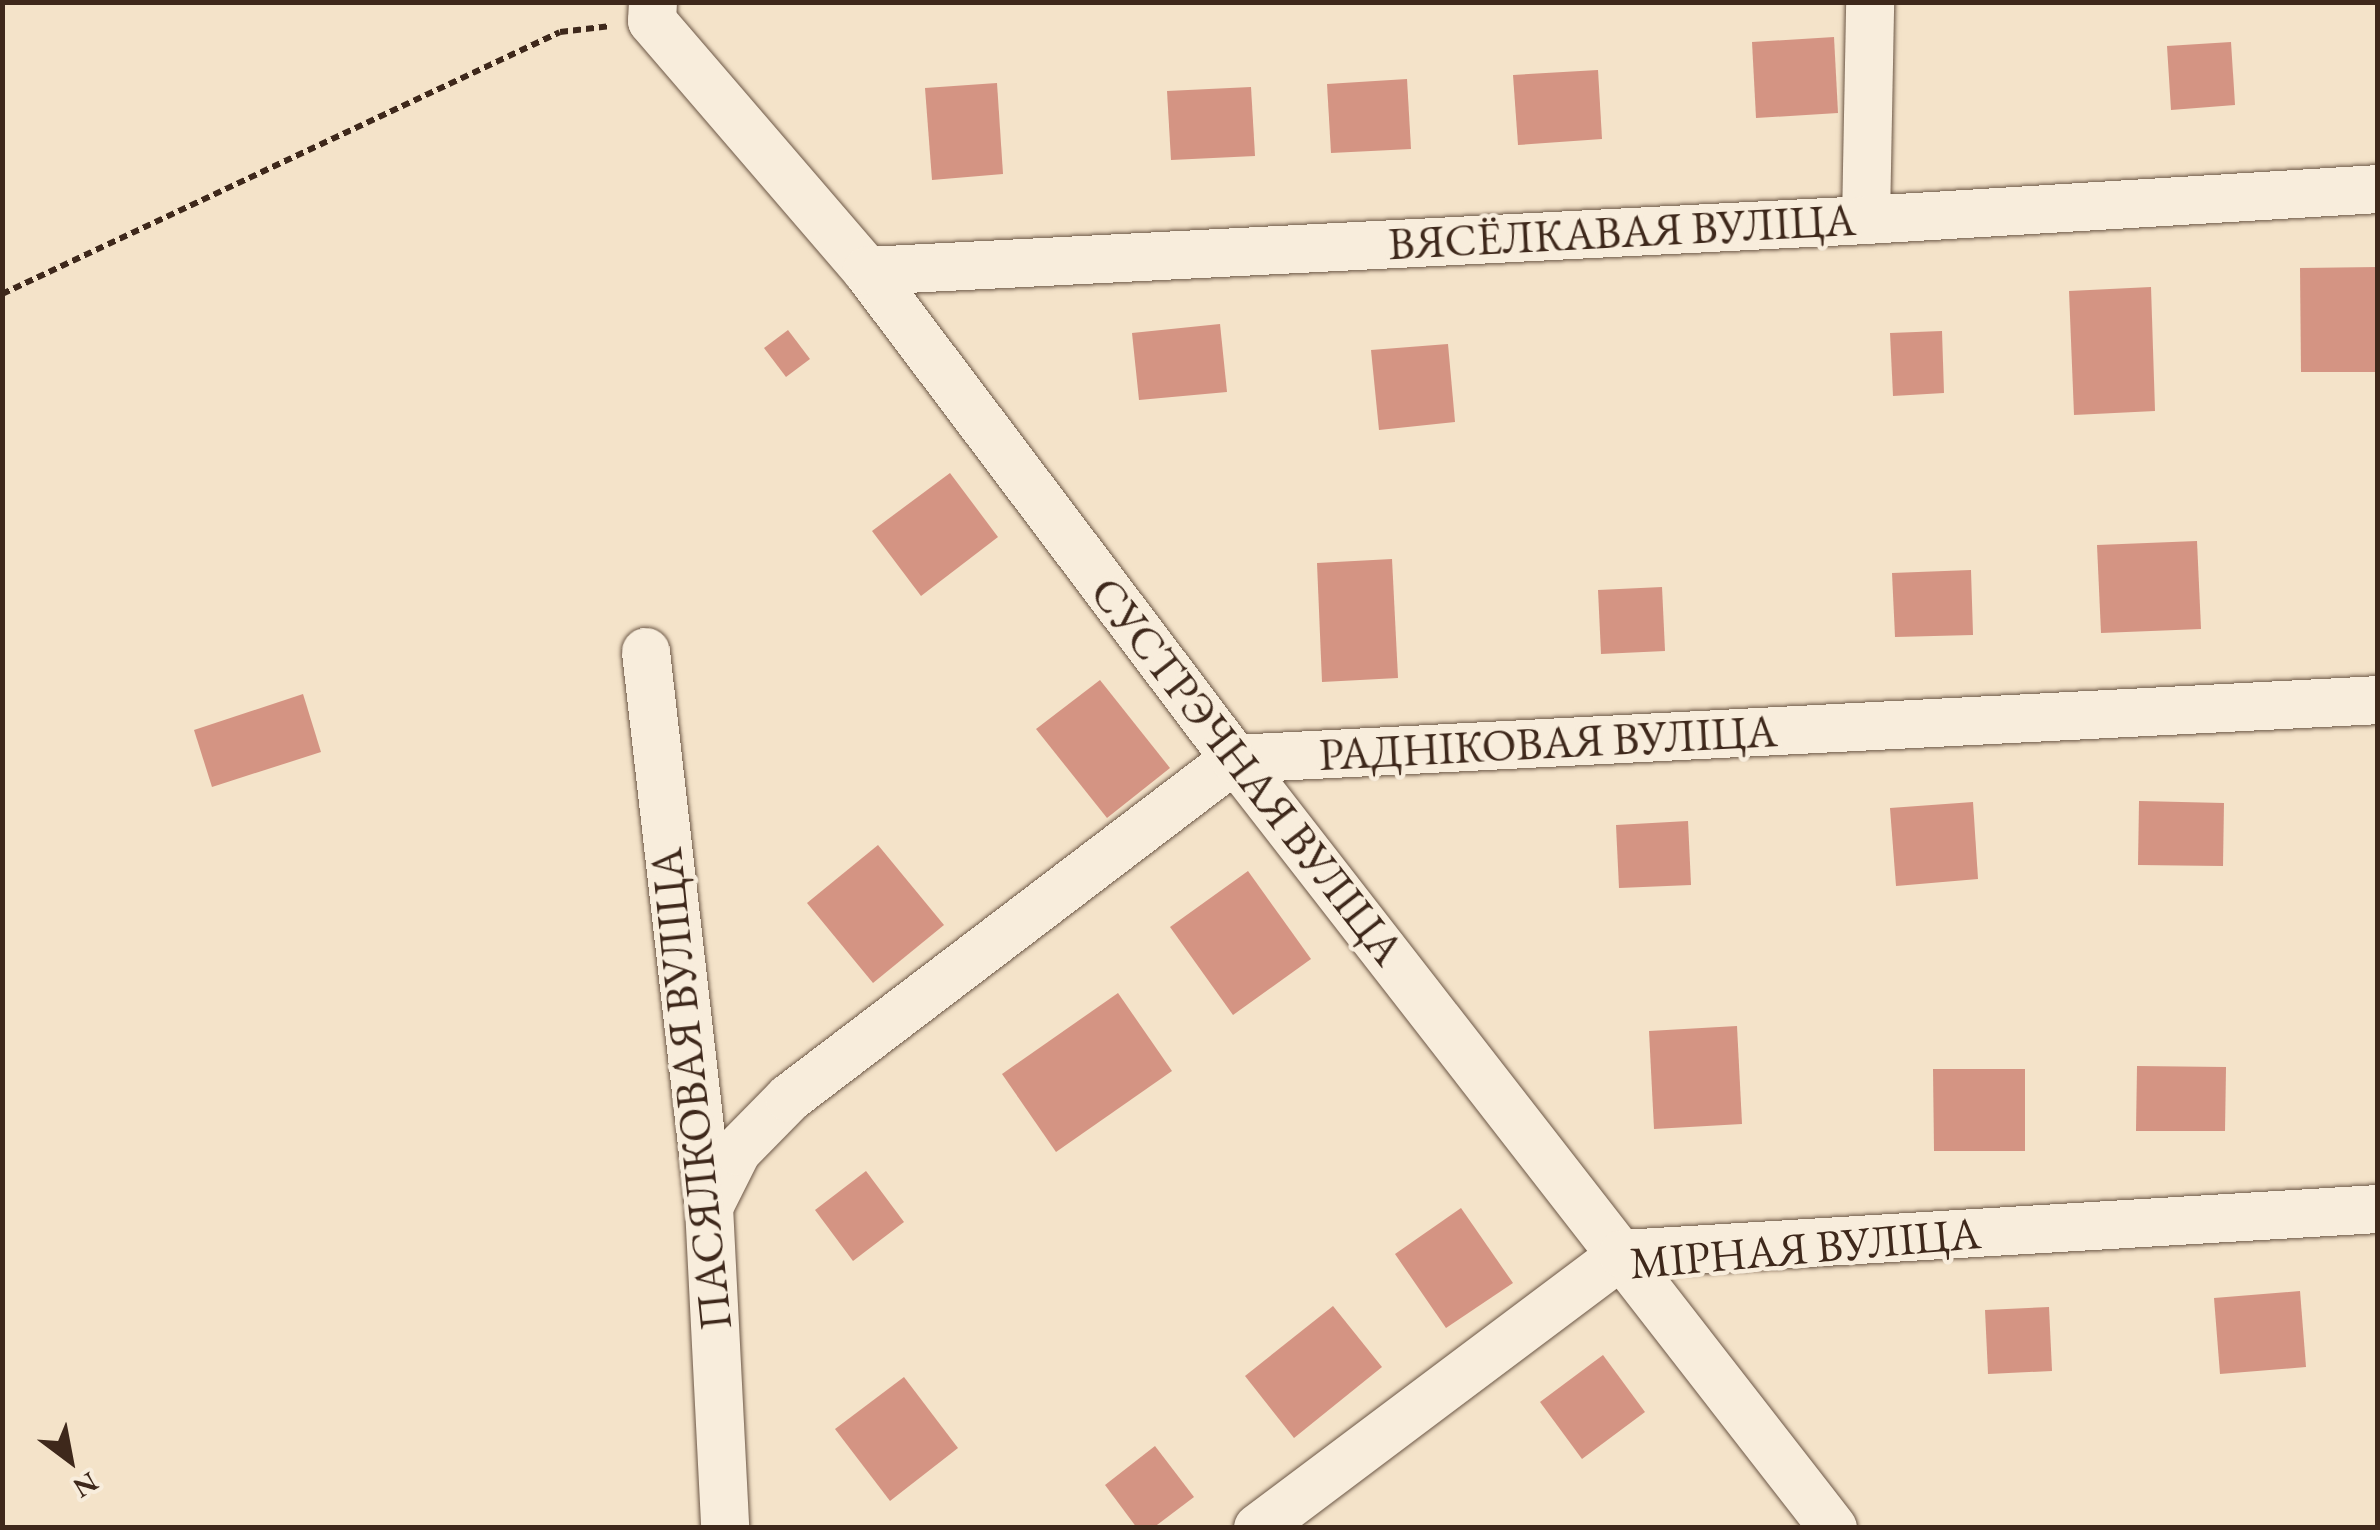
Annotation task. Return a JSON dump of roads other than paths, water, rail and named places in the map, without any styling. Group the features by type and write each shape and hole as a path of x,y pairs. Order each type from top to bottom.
{"street":[{"path":"1866,220 1870,2"},
{"name":"СУСТРЭЧНАЯ ВУЛІЦА","path":"652,12 867,271 1235,759 1834,1528"},
{"name":"ВЯСЁЛКАВАЯ ВУЛІЦА","path":"867,271 1866,220 2378,189"},
{"name":"ПАСЯЛКОВАЯ ВУЛІЦА","path":"646,652 709,1207 726,1528"},
{"name":"РАДНІКОВАЯ ВУЛІЦА","path":"1235,759 2378,700"},
{"path":"709,1207 737,1152 789,1098 1235,759"},
{"name":"МІРНАЯ ВУЛІЦА","path":"1258,1528 1623,1254 2378,1209"}]}
